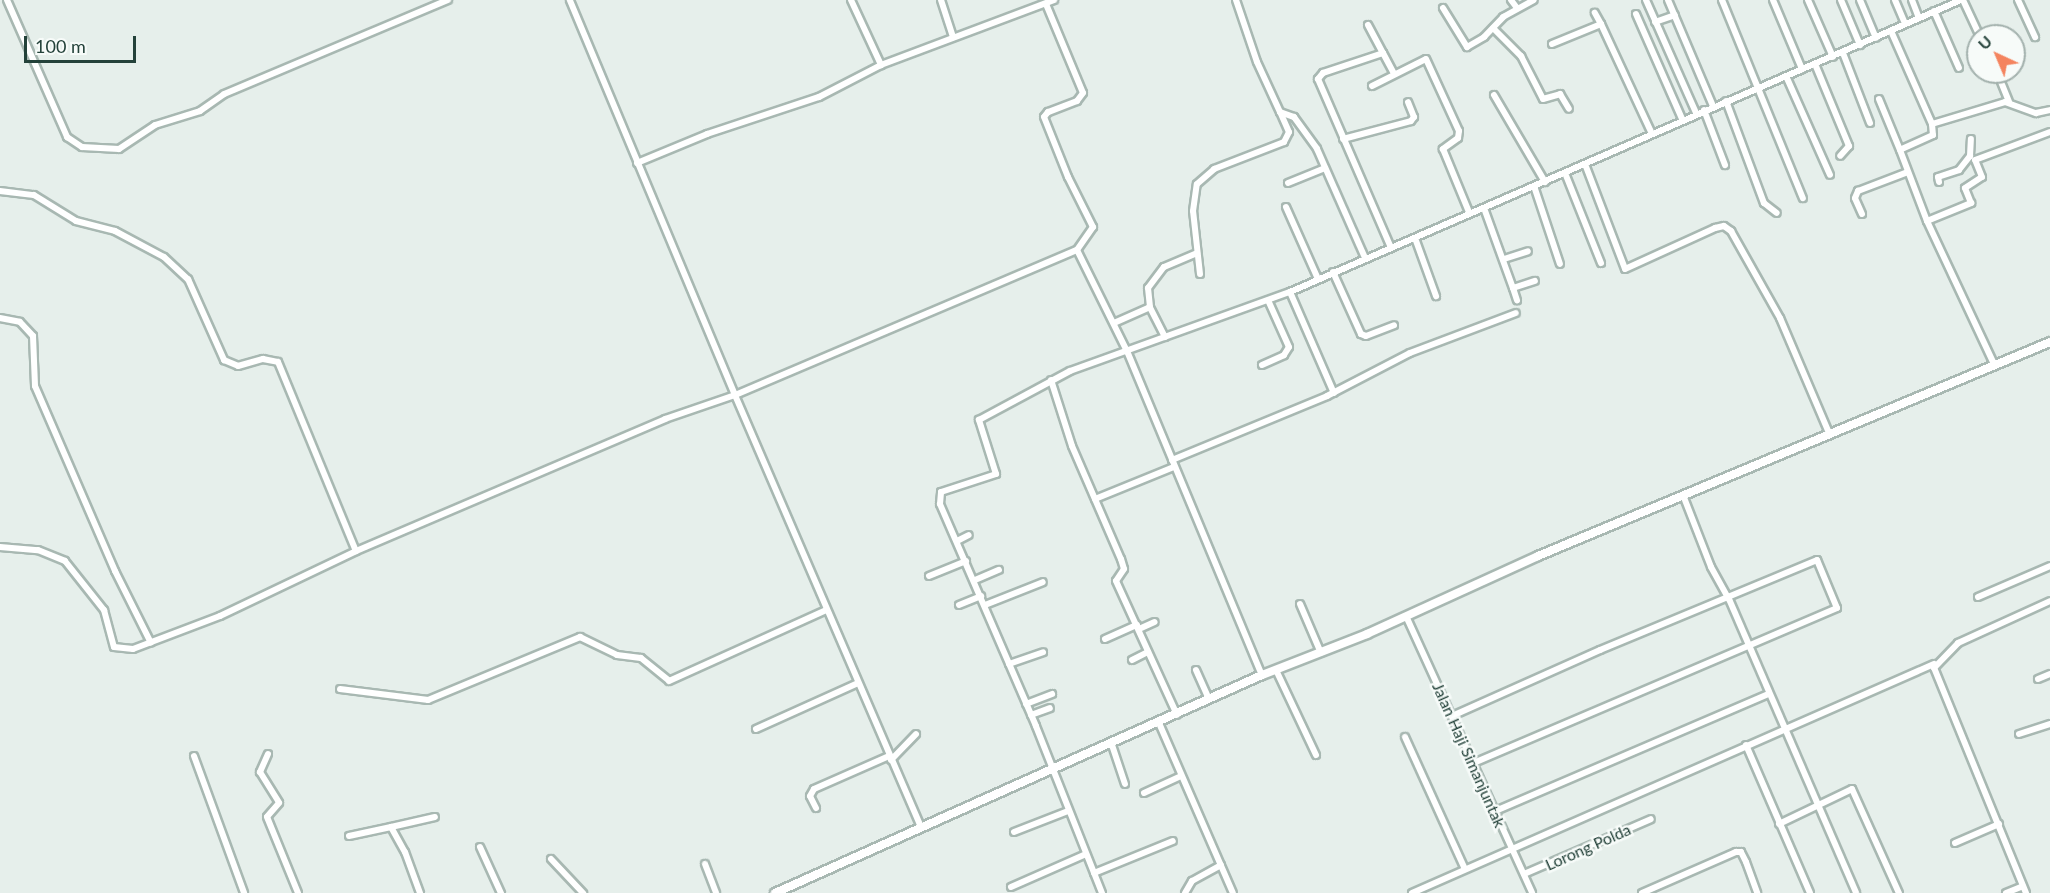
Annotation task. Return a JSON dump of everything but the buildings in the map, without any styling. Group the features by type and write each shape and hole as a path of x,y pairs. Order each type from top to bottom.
{"street":[{"path":"7,0 68,137 74,145 99,149 118,149 154,125 200,111 225,94 448,0"},
{"path":"570,0 735,395 788,513 826,610 921,827"},
{"path":"850,0 881,65"},
{"path":"941,0 953,37"},
{"path":"637,163 706,134 819,97 881,65 1054,0"},
{"path":"1200,274 1193,211 1197,184 1214,169 1284,142 1289,132 1257,62 1236,0"},
{"path":"1511,0 1518,8"},
{"path":"1443,8 1467,47 1518,8 1534,0"},
{"path":"1646,0 1696,113"},
{"path":"1668,0 1713,106"},
{"path":"1722,0 1803,198"},
{"path":"1773,0 1802,69"},
{"path":"1808,0 1833,57"},
{"path":"1841,0 1860,45"},
{"path":"1860,0 1876,38"},
{"path":"1895,0 1905,24"},
{"path":"1912,0 1919,18"},
{"path":"1102,893 939,495 997,472 978,421 1051,380 1290,292 1469,212 1545,182 1682,119 1843,53 1952,2 1962,0 1974,24"},
{"path":"2018,0 2035,37"},
{"path":"0,547 38,550 65,561 104,610 114,647 124,651 151,643 281,589 356,551 665,419 735,395 1077,250 1093,227 1044,117 1048,112 1077,101 1083,93 1046,4"},
{"path":"1934,11 1959,68"},
{"path":"1595,13 1651,134"},
{"path":"1636,14 1682,119"},
{"path":"1655,22 1674,15"},
{"path":"1552,44 1601,24"},
{"path":"1368,25 1394,75"},
{"path":"1494,25 1521,56 1543,99 1560,94 1569,109"},
{"path":"1891,31 1932,124 1933,135 1900,150"},
{"path":"1383,53 1323,73 1318,79 1391,248"},
{"path":"1843,53 1870,123"},
{"path":"1372,86 1426,59 1459,131 1458,138 1443,149 1469,212"},
{"path":"1815,64 1849,147 1840,156"},
{"path":"1786,75 1830,175"},
{"path":"2002,84 2009,102"},
{"path":"1494,95 1545,182"},
{"path":"1879,99 1927,221 1995,366"},
{"path":"1726,101 1764,203 1777,213"},
{"path":"1343,139 1411,121 1414,117 1408,102"},
{"path":"1932,124 2009,102 2036,113 2050,110"},
{"path":"1704,110 1725,165"},
{"path":"1280,112 1298,122 1325,168 1365,258"},
{"path":"1939,182 1938,177 1959,170 1973,158 2050,132"},
{"path":"1927,221 1971,203 1965,188 1982,177 1968,145 1971,139"},
{"path":"1585,164 1625,269 1715,228 1724,226 1731,231 1780,318 1830,435"},
{"path":"1288,183 1325,168"},
{"path":"1862,214 1855,198 1858,191 1908,172"},
{"path":"1565,173 1601,263"},
{"path":"1534,186 1560,264"},
{"path":"0,190 34,195 76,221 116,231 164,257 188,279 224,360 238,366 263,359 278,362 356,551"},
{"path":"1286,207 1318,279"},
{"path":"1484,208 1517,300"},
{"path":"1415,238 1436,296"},
{"path":"1077,250 1127,351 1262,675"},
{"path":"1504,259 1528,251"},
{"path":"1165,337 1150,307 1148,288 1157,273 1197,254"},
{"path":"1333,272 1361,334 1366,336 1394,325"},
{"path":"1514,288 1535,281"},
{"path":"1290,292 1334,393"},
{"path":"1262,365 1284,355 1289,347 1268,300"},
{"path":"1113,323 1150,307"},
{"path":"1095,499 1334,393 1410,353 1516,314"},
{"path":"0,318 20,322 33,336 35,386 115,571 151,643"},
{"path":"775,893 921,827 1052,772 1262,675 1321,653 1683,495 1869,420 2050,342"},
{"path":"1051,380 1069,439 1124,567 1116,581 1177,715"},
{"path":"1683,495 1711,567 1729,599 1747,647 1856,893"},
{"path":"957,541 969,535"},
{"path":"1452,716 1600,650 1729,599 1817,560 1837,608 1472,764"},
{"path":"929,576 966,561"},
{"path":"1978,597 2050,566"},
{"path":"975,580 999,570"},
{"path":"985,605 1043,582"},
{"path":"959,604 981,596"},
{"path":"1412,893 1934,664 1965,641 2050,601"},
{"path":"1300,604 1321,653"},
{"path":"340,689 428,700 580,637 609,652 641,658 669,681 826,610"},
{"name":"Jalan Haji Simanjuntak","path":"1406,616 1493,812 1532,893"},
{"path":"1105,639 1155,622"},
{"path":"1009,664 1043,652"},
{"path":"1132,660 1148,652"},
{"path":"1934,664 2025,890 2006,893"},
{"path":"1196,670 1209,699"},
{"path":"1276,670 1316,754"},
{"path":"2038,679 2050,674"},
{"path":"756,729 858,683"},
{"path":"1026,704 1052,694"},
{"path":"1493,812 1768,694"},
{"path":"1031,715 1050,708"},
{"path":"1159,723 1233,893"},
{"path":"2019,734 2050,724"},
{"path":"816,808 810,796 814,789 890,758 916,734"},
{"path":"1405,737 1465,869"},
{"path":"1112,745 1125,784"},
{"path":"1746,745 1810,893"},
{"path":"268,754 260,772 279,803 267,817 298,893"},
{"path":"194,756 244,893"},
{"path":"1144,793 1181,776"},
{"path":"1779,824 1852,789 1899,893"},
{"path":"1014,832 1068,811"},
{"path":"349,836 435,817"},
{"name":"Lorong Polda","path":"1524,874 1651,819"},
{"path":"1955,843 2000,824"},
{"path":"391,827 405,852 420,893"},
{"path":"1094,873 1173,841"},
{"path":"480,847 501,893"},
{"path":"1642,893 1736,852 1746,862 1757,893"},
{"path":"1011,887 1086,854"},
{"path":"551,859 583,893"},
{"path":"705,864 716,893"},
{"path":"1185,893 1192,881 1221,865"},
{"path":"1430,885 1433,893"}]}
